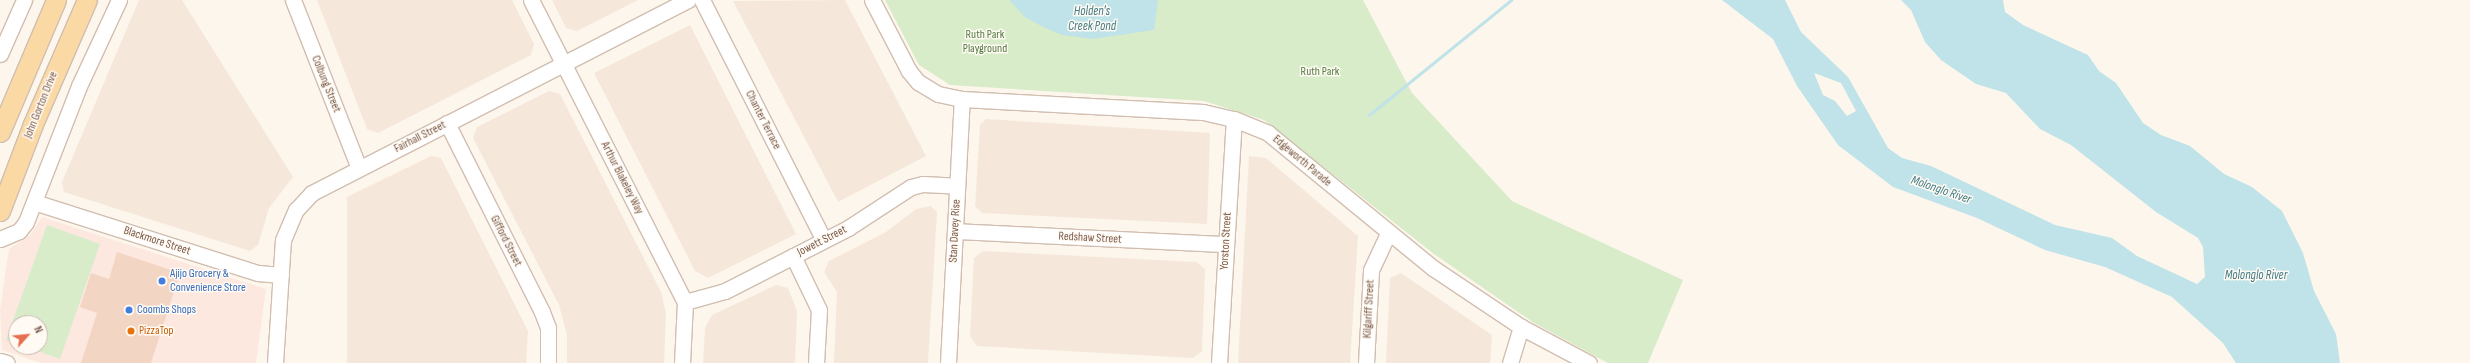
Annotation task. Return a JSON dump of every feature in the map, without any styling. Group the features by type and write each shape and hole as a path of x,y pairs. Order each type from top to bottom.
{"main road":[{"path":"0,132 56,0"},
{"name":"John Gorton Drive","path":"0,211 33,124 87,0"}],"street":[{"path":"0,54 7,19 24,0"},
{"path":"0,240 19,231 26,222 79,86 119,0"},
{"name":"Colbung Street","path":"293,0 359,168"},
{"name":"Arthur Blakeley Way","path":"531,0 685,302 682,363"},
{"name":"Fairhall Street","path":"275,363 283,240 296,210 312,193 688,0"},
{"name":"Chanter Terrace","path":"702,0 824,240"},
{"name":"Edgeworth Parade","path":"872,0 900,57 918,82 938,94 962,99 1203,112 1234,119 1268,133 1388,234 1521,327 1589,363"},
{"name":"Stan Davey Rise","path":"948,363 962,99"},
{"name":"Yorston Street","path":"1219,363 1225,244 1234,119"},
{"name":"Gifford Street","path":"447,123 542,312 548,328 548,363"},
{"name":"Jowett Street","path":"685,302 725,291 824,240 911,187 923,184 957,186"},
{"name":"Blackmore Street","path":"34,202 258,272 281,275"},
{"name":"Redshaw Street","path":"955,231 1225,244"},
{"name":"Kilgariff Street","path":"1366,363 1371,270 1388,234"},
{"path":"793,256 819,310 816,363"},
{"path":"1510,363 1521,327"},
{"path":"0,361 7,363"}],"shaded area":[{"path":"139,0 182,0 293,177 269,208 258,245 250,251 64,192 62,182"},
{"path":"317,0 512,0 534,44 531,55 378,133 367,129"},
{"path":"552,0 638,0 577,31 566,28"},
{"path":"845,0 926,156 838,202 733,1"},
{"path":"690,25 796,234 708,278 695,271 594,73"},
{"path":"549,91 560,94 661,292 666,313 664,363 567,363 567,335 559,305 473,138 477,127"},
{"path":"986,119 1210,133 1207,224 982,213 975,206 980,125"},
{"path":"431,156 441,158 528,331 526,363 347,363 347,197"},
{"path":"1249,156 1266,158 1358,236 1350,363 1238,363"},
{"path":"931,206 937,212 928,363 834,363 837,292 824,272 829,261 886,232 916,209"},
{"path":"42,217 266,289 256,363 41,363 17,355 48,355 48,315 8,315 8,352 2,350 0,310 9,249 30,235"},
{"path":"983,251 1196,262 1205,269 1202,351 1193,358 977,346 970,336 974,258"},
{"path":"1401,273 1492,335 1490,363 1386,363 1390,278"},
{"path":"776,285 788,288 797,311 795,363 703,363 705,328 712,315"}],"green space":[{"name":"Ruth Park","path":"885,0 1363,0 1412,93 1512,201 1683,280 1648,363 1608,363 1534,323 1434,254 1264,120 1204,101 950,85 919,65"},
{"path":"47,225 100,244 60,359 48,355 48,315 15,315"}],"water":[{"name":"Holden's Creek Pond","path":"1009,0 1158,1 1154,30 1093,39 1062,35 1043,27 1025,17"},
{"name":"Molonglo River","path":"1722,0 1785,0 1801,32 1848,77 1888,148 1902,158 1931,166 2055,225 2112,238 2137,256 2197,284 2205,277 2203,247 2198,238 2156,212 2071,145 2040,129 2006,93 1976,84 1941,60 1925,42 1911,10 1901,0 2003,0 2005,12 2023,25 2088,55 2099,71 2116,83 2143,123 2161,135 2190,146 2224,174 2252,187 2282,211 2303,253 2314,291 2336,334 2340,363 2236,363 2223,343 2172,297 2105,267 2045,250 1977,218 1893,187 1838,145 1797,86 1773,39","holes":["1814,73 1841,83 1856,111 1847,116 1835,101 1823,95"]}],"building":[{"name":"Coombs Shops","path":"117,252 180,273 151,363 81,363 97,313 80,307 91,273 109,279"}],"waterway":[{"path":"1369,115 1511,0"}],"place":[{"name":"Ajijo Grocery & Convenience Store","path":"162,281"},
{"name":"Coombs Shops","path":"129,310"},
{"name":"PizzaTop","path":"131,331"}],"park label":[{"name":"Ruth Park Playground","path":"985,42"}]}
